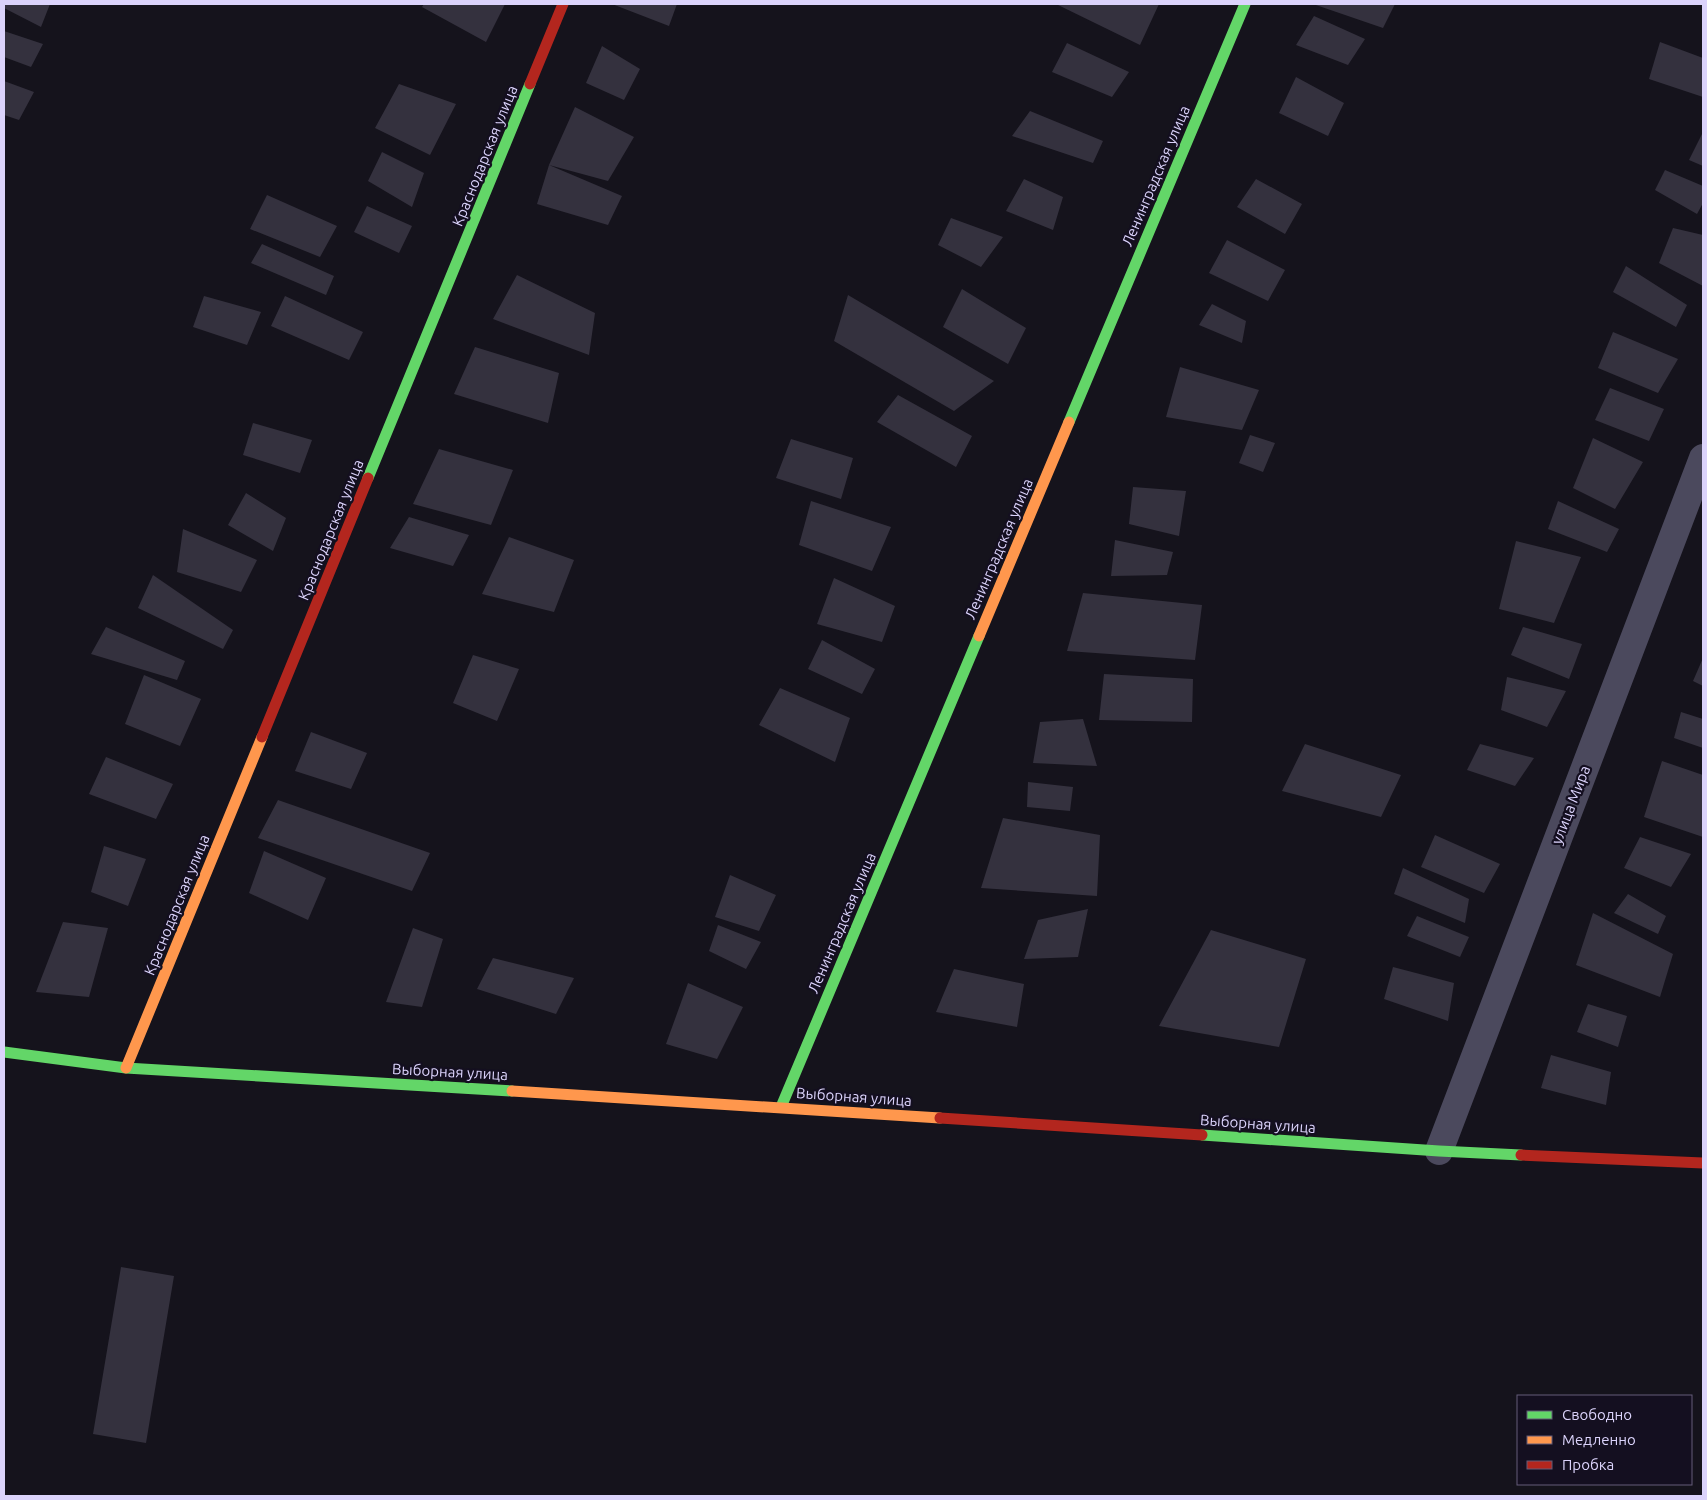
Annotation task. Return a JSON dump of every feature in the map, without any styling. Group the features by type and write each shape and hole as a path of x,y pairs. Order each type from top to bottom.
{"street":[{"name":"Краснодарская улица","path":"126,1068 564,4"},
{"name":"Ленинградская улица","path":"781,1107 1245,4"},
{"name":"улица Мира","path":"1439,1151 1703,458"},
{"name":"Выборная улица","path":"4,1052 126,1068 781,1107 1439,1151 1703,1163"}],"building":[{"path":"4,4 50,4 41,27 4,8"},
{"path":"424,4 505,4 486,42 422,7"},
{"path":"612,4 677,4 669,26"},
{"path":"1056,4 1159,4 1140,45"},
{"path":"1313,4 1395,4 1383,28"},
{"path":"1314,16 1365,39 1348,65 1296,45"},
{"path":"4,31 43,44 31,67 4,57"},
{"path":"1660,42 1703,58 1703,97 1649,79"},
{"path":"1067,43 1129,72 1112,97 1052,72"},
{"path":"602,46 640,69 624,100 586,83"},
{"path":"1296,77 1344,103 1328,136 1279,113"},
{"path":"4,81 34,92 19,120 4,115"},
{"path":"399,84 456,104 430,155 375,128"},
{"path":"575,107 634,137 608,181 549,165"},
{"path":"1030,111 1103,141 1093,163 1012,136"},
{"path":"1703,132 1703,166 1689,160"},
{"path":"382,152 424,173 412,207 368,181"},
{"path":"549,165 622,196 608,225 537,204"},
{"path":"1665,170 1703,186 1703,203 1697,214 1655,190"},
{"path":"1024,179 1063,197 1053,230 1006,211"},
{"path":"1256,179 1302,204 1285,234 1237,207"},
{"path":"267,195 337,226 320,257 250,229"},
{"path":"367,206 412,226 399,253 354,232"},
{"path":"951,218 1003,237 981,267 938,245"},
{"path":"1673,228 1703,235 1703,286 1659,263"},
{"path":"1227,240 1285,270 1268,301 1209,273"},
{"path":"262,244 334,276 326,295 251,263"},
{"path":"1626,266 1687,305 1676,327 1613,292"},
{"path":"517,275 595,313 589,355 493,319"},
{"path":"962,289 1026,328 1008,364 943,327"},
{"path":"848,295 994,381 954,411 834,341"},
{"path":"204,296 261,312 247,345 193,327"},
{"path":"285,296 363,332 349,360 271,326"},
{"path":"1212,304 1246,321 1242,343 1199,325"},
{"path":"1613,332 1678,359 1658,393 1598,368"},
{"path":"475,347 559,373 548,423 454,394"},
{"path":"1180,367 1259,390 1242,430 1166,417"},
{"path":"1610,388 1664,409 1649,441 1595,420"},
{"path":"898,395 972,436 956,467 877,422"},
{"path":"253,423 312,440 300,473 243,455"},
{"path":"1250,435 1275,443 1263,472 1239,463"},
{"path":"1593,438 1643,462 1615,509 1573,488"},
{"path":"791,439 853,458 841,499 776,478"},
{"path":"439,449 513,470 491,525 413,504"},
{"path":"1133,487 1186,491 1179,536 1129,524"},
{"path":"246,493 286,518 273,551 228,525"},
{"path":"811,501 891,527 872,571 799,545"},
{"path":"1558,501 1619,529 1607,552 1548,529"},
{"path":"409,517 469,535 453,566 390,548"},
{"path":"183,529 257,560 241,592 177,572"},
{"path":"509,537 574,560 554,612 482,594"},
{"path":"1115,540 1173,552 1167,575 1111,576"},
{"path":"1516,541 1581,557 1554,623 1499,609"},
{"path":"153,575 233,630 223,649 138,608"},
{"path":"834,578 895,606 882,642 817,624"},
{"path":"1083,593 1202,605 1195,660 1067,651"},
{"path":"106,627 185,661 177,680 91,654"},
{"path":"1523,627 1582,644 1569,679 1511,655"},
{"path":"822,640 875,669 862,694 808,669"},
{"path":"473,655 519,669 497,721 453,703"},
{"path":"1703,658 1703,686 1693,681"},
{"path":"1104,674 1193,679 1192,722 1099,720"},
{"path":"144,675 201,699 180,746 125,724"},
{"path":"1507,677 1566,691 1547,727 1501,710"},
{"path":"780,688 850,718 835,762 759,725"},
{"path":"1681,712 1703,719 1703,748 1674,738"},
{"path":"1083,719 1097,766 1033,763 1040,722"},
{"path":"311,732 367,753 351,789 295,771"},
{"path":"1305,744 1401,775 1381,817 1282,791"},
{"path":"1480,744 1534,758 1515,786 1467,770"},
{"path":"106,757 173,784 156,819 89,794"},
{"path":"1662,761 1703,775 1703,837 1644,817"},
{"path":"1028,782 1073,787 1070,811 1027,807"},
{"path":"278,800 430,853 412,891 258,838"},
{"path":"1003,818 1100,835 1097,896 981,888"},
{"path":"1435,835 1500,864 1484,893 1421,867"},
{"path":"1640,837 1691,854 1671,887 1624,868"},
{"path":"104,846 146,859 128,906 91,892"},
{"path":"264,851 326,878 308,920 249,893"},
{"path":"1403,868 1469,899 1465,923 1394,894"},
{"path":"730,875 776,895 759,931 715,917"},
{"path":"1628,894 1666,916 1658,934 1614,913"},
{"path":"1088,909 1078,957 1024,959 1038,920"},
{"path":"1593,913 1673,954 1660,997 1576,965"},
{"path":"1417,916 1469,937 1460,957 1407,936"},
{"path":"63,922 108,928 89,997 36,992"},
{"path":"718,925 761,942 746,969 709,951"},
{"path":"413,928 443,939 422,1007 386,1002"},
{"path":"1211,930 1306,959 1279,1047 1159,1026"},
{"path":"493,958 574,978 556,1014 477,989"},
{"path":"1393,967 1454,983 1448,1021 1384,999"},
{"path":"954,969 1024,984 1017,1027 936,1012"},
{"path":"688,983 743,1007 717,1059 666,1044"},
{"path":"1588,1004 1627,1016 1618,1047 1577,1032"},
{"path":"1551,1055 1611,1072 1606,1105 1541,1088"},
{"path":"121,1267 174,1276 146,1443 93,1434"}],"traffic: fast":[{"path":"1069,422 1245,4"},
{"path":"368,478 530,84"},
{"path":"781,1107 979,636"},
{"path":"4,1052 126,1068 512,1091"},
{"path":"1202,1135 1521,1155"}],"traffic: slow":[{"path":"979,636 1069,422"},
{"path":"126,1068 262,737"},
{"path":"512,1091 940,1118"}],"traffic: jam":[{"path":"530,84 563,4"},
{"path":"262,737 368,478"},
{"path":"940,1118 1202,1135"},
{"path":"1521,1155 1703,1163"}]}
